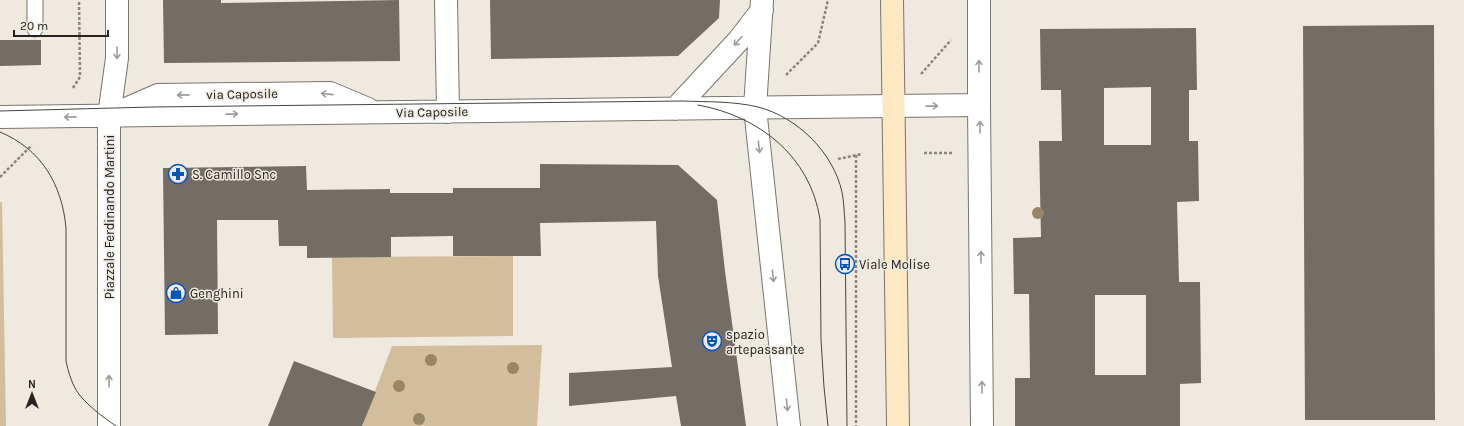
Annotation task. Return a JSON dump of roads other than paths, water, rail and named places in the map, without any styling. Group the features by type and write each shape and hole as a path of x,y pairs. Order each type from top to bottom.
{"main road":[{"path":"892,0 898,426"}],"street":[{"path":"109,116 117,58 117,0"},
{"path":"446,0 448,112"},
{"path":"979,0 982,426"},
{"path":"762,5 755,108 789,426"},
{"path":"676,109 739,40 762,5"},
{"path":"755,108 979,105"},
{"name":"Via Caposile","path":"109,116 755,108"},
{"name":"Piazzale Ferdinando Martini","path":"0,117 109,116 114,424"}],"lane":[{"path":"35,0 35,29"}],"tram line":[{"path":"0,111 152,107 682,101 739,104 758,107 772,112 799,128 822,150 831,163 842,192 845,222 847,426"},
{"path":"698,105 720,110 741,119 761,129 778,142 793,158 805,176 814,196 820,219 821,340 828,426"},
{"path":"0,132 14,139 38,158 47,170 60,197 66,228 66,361 76,390 94,410 116,426"}],"place":[{"name":"S. Camillo Snc","path":"178,174"},
{"name":"Viale Molise","path":"845,264"},
{"name":"Genghini","path":"176,293"},
{"name":"spazio artepassante","path":"712,341"}]}
